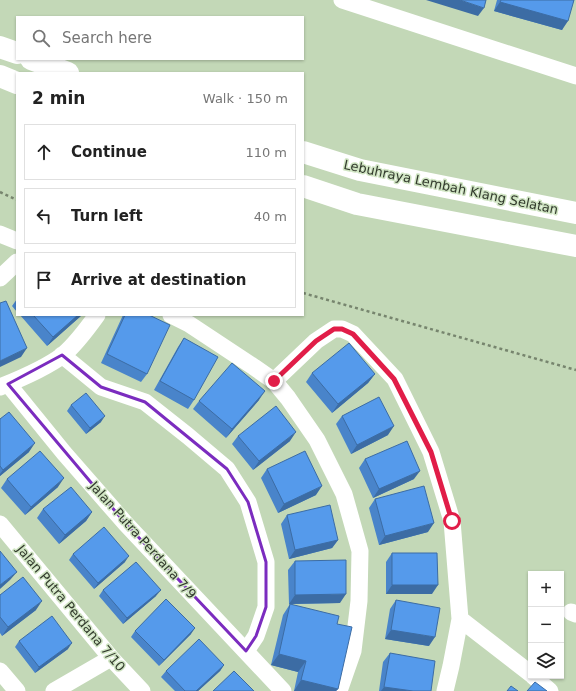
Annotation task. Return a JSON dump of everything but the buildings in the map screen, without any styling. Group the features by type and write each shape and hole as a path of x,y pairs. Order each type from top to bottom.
{"highway":[{"path":"0,47 16,54"},
{"path":"34,60 65,72"},
{"path":"0,76 16,83"},
{"name":"Lebuhraya Lembah Klang Selatan","path":"304,152 360,170 576,213"},
{"path":"304,186 357,204 576,246"}],"street":[{"path":"342,0 576,76"},
{"path":"0,234 16,241"},
{"path":"0,278 16,263"},
{"path":"4,385 28,376 62,355 87,330 95,316"},
{"path":"173,316 188,324 274,381 318,440 344,494 360,551 359,601 354,651 339,691"},
{"path":"274,381 316,341 334,329 342,329 353,334 394,379 431,452 452,521 460,619 445,691"},
{"path":"62,355 101,387 145,402 227,469 248,502 266,562 266,606 256,636 246,651"},
{"name":"Jalan Putra Perdana 7/9","path":"4,385 126,524 283,691"},
{"name":"Jalan Putra Perdana 7/10","path":"0,524 111,658 142,691"},
{"path":"460,619 528,672"},
{"path":"54,691 111,658"},
{"path":"0,671 17,691"},
{"path":"537,679 550,691"}],"path":[{"path":"0,192 16,200"},
{"path":"304,293 576,370"}],"highlighted area":[{"path":"62,355 101,387 145,402 227,469 248,502 266,562 266,607 256,636 246,651 126,524 8,384"}],"route":[{"path":"274,381 316,341 334,329 342,329 353,334 394,379 431,452 452,521"}]}
